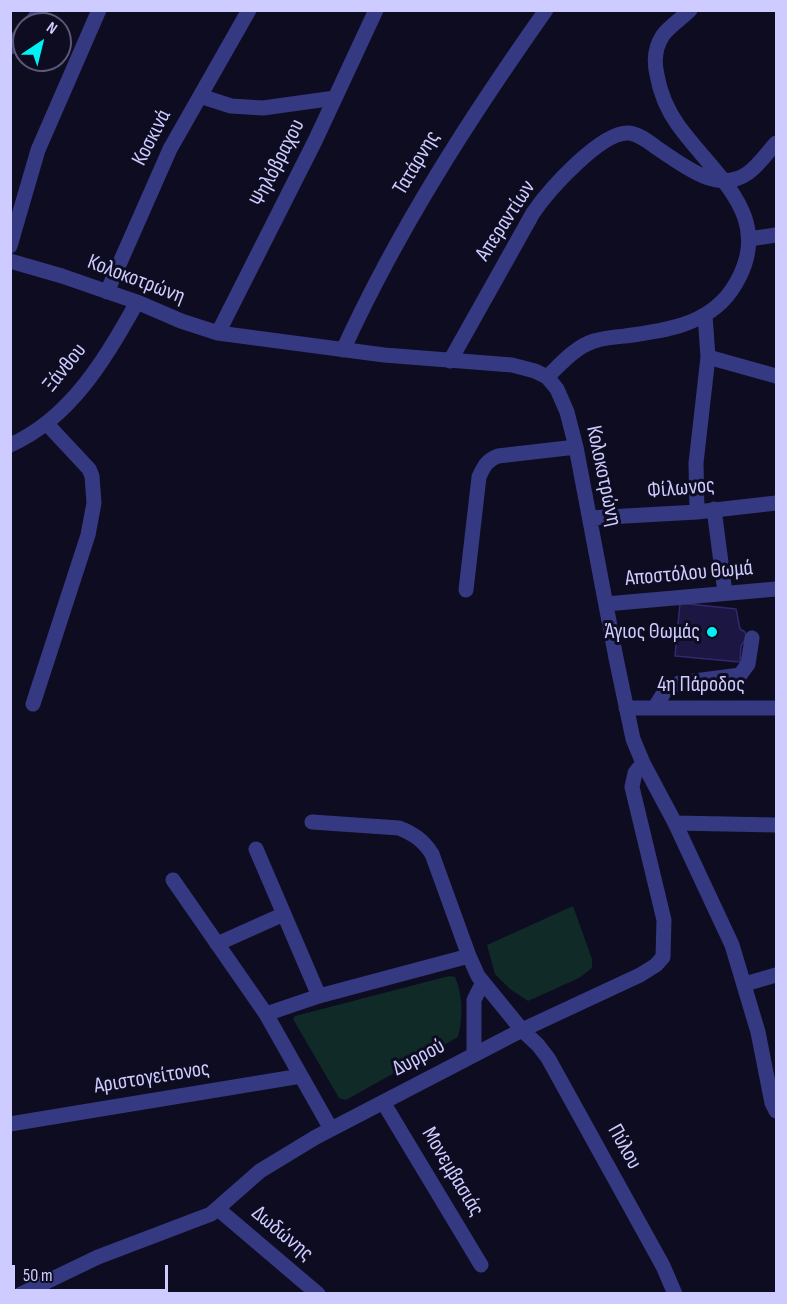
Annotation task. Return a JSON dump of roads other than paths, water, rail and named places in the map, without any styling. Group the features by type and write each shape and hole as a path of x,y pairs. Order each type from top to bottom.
{"street":[{"path":"10,246 38,150 99,10"},
{"name":"Κοσκινά","path":"107,292 170,149 249,10"},
{"name":"Ψηλόβραχου","path":"218,333 335,98 376,10"},
{"name":"Τατάρνης","path":"343,350 366,300 413,213 470,120 546,10"},
{"path":"547,377 575,351 592,341 667,330 705,315 723,300 738,280 746,262 749,239 742,208 724,180 678,126 664,97 656,73 656,55 663,35 690,10"},
{"path":"200,96 231,106 263,108 335,98"},
{"name":"Απεραντίων","path":"450,361 537,207 579,161 601,143 620,134 637,135 703,176 724,180"},
{"path":"724,180 748,172 777,144"},
{"path":"749,239 777,235"},
{"name":"Κολοκοτρώνη","path":"10,261 137,302 181,321 218,333 343,350 512,365 535,370 547,377 557,389 576,447 633,739 732,945 758,1032 775,1105"},
{"name":"Ξάνθου","path":"10,446 47,424 70,401 118,337 137,302"},
{"path":"697,512 696,463 708,357 705,315"},
{"path":"708,357 777,376"},
{"path":"33,704 84,548 93,512 92,476 89,469 47,424"},
{"path":"466,590 479,477 484,466 490,459 498,456 576,447"},
{"name":"Φίλωνος","path":"590,518 697,512 777,503"},
{"path":"714,509 725,593"},
{"name":"Αποστόλου Θωμά","path":"606,604 777,589"},
{"path":"655,707 665,691 679,683 740,675 748,664 752,638"},
{"name":"4η Πάροδος","path":"626,708 777,708"},
{"name":"Δυρρού","path":"21,1293 98,1257 203,1217 218,1209 260,1171 331,1129 474,1054 640,975 656,965 663,957 664,920 632,787 635,773 643,763"},
{"name":"Πύλου","path":"312,822 399,828 412,833 424,842 432,854 469,956 483,982 522,1030 542,1050 552,1065 663,1266 675,1293"},
{"path":"675,823 777,825"},
{"path":"256,849 320,996"},
{"path":"173,880 266,1014 331,1129"},
{"path":"217,944 284,914"},
{"path":"266,1014 320,996 469,956"},
{"path":"745,984 777,975"},
{"path":"474,1054 474,1000 483,982"},
{"name":"Αριστογείτονος","path":"10,1124 301,1076"},
{"name":"Μονεμβασιάς","path":"383,1102 481,1265"},
{"name":"Δωδώνης","path":"218,1209 318,1293"}],"place":[{"name":"Άγιος Θωμάς","path":"712,632"}]}
